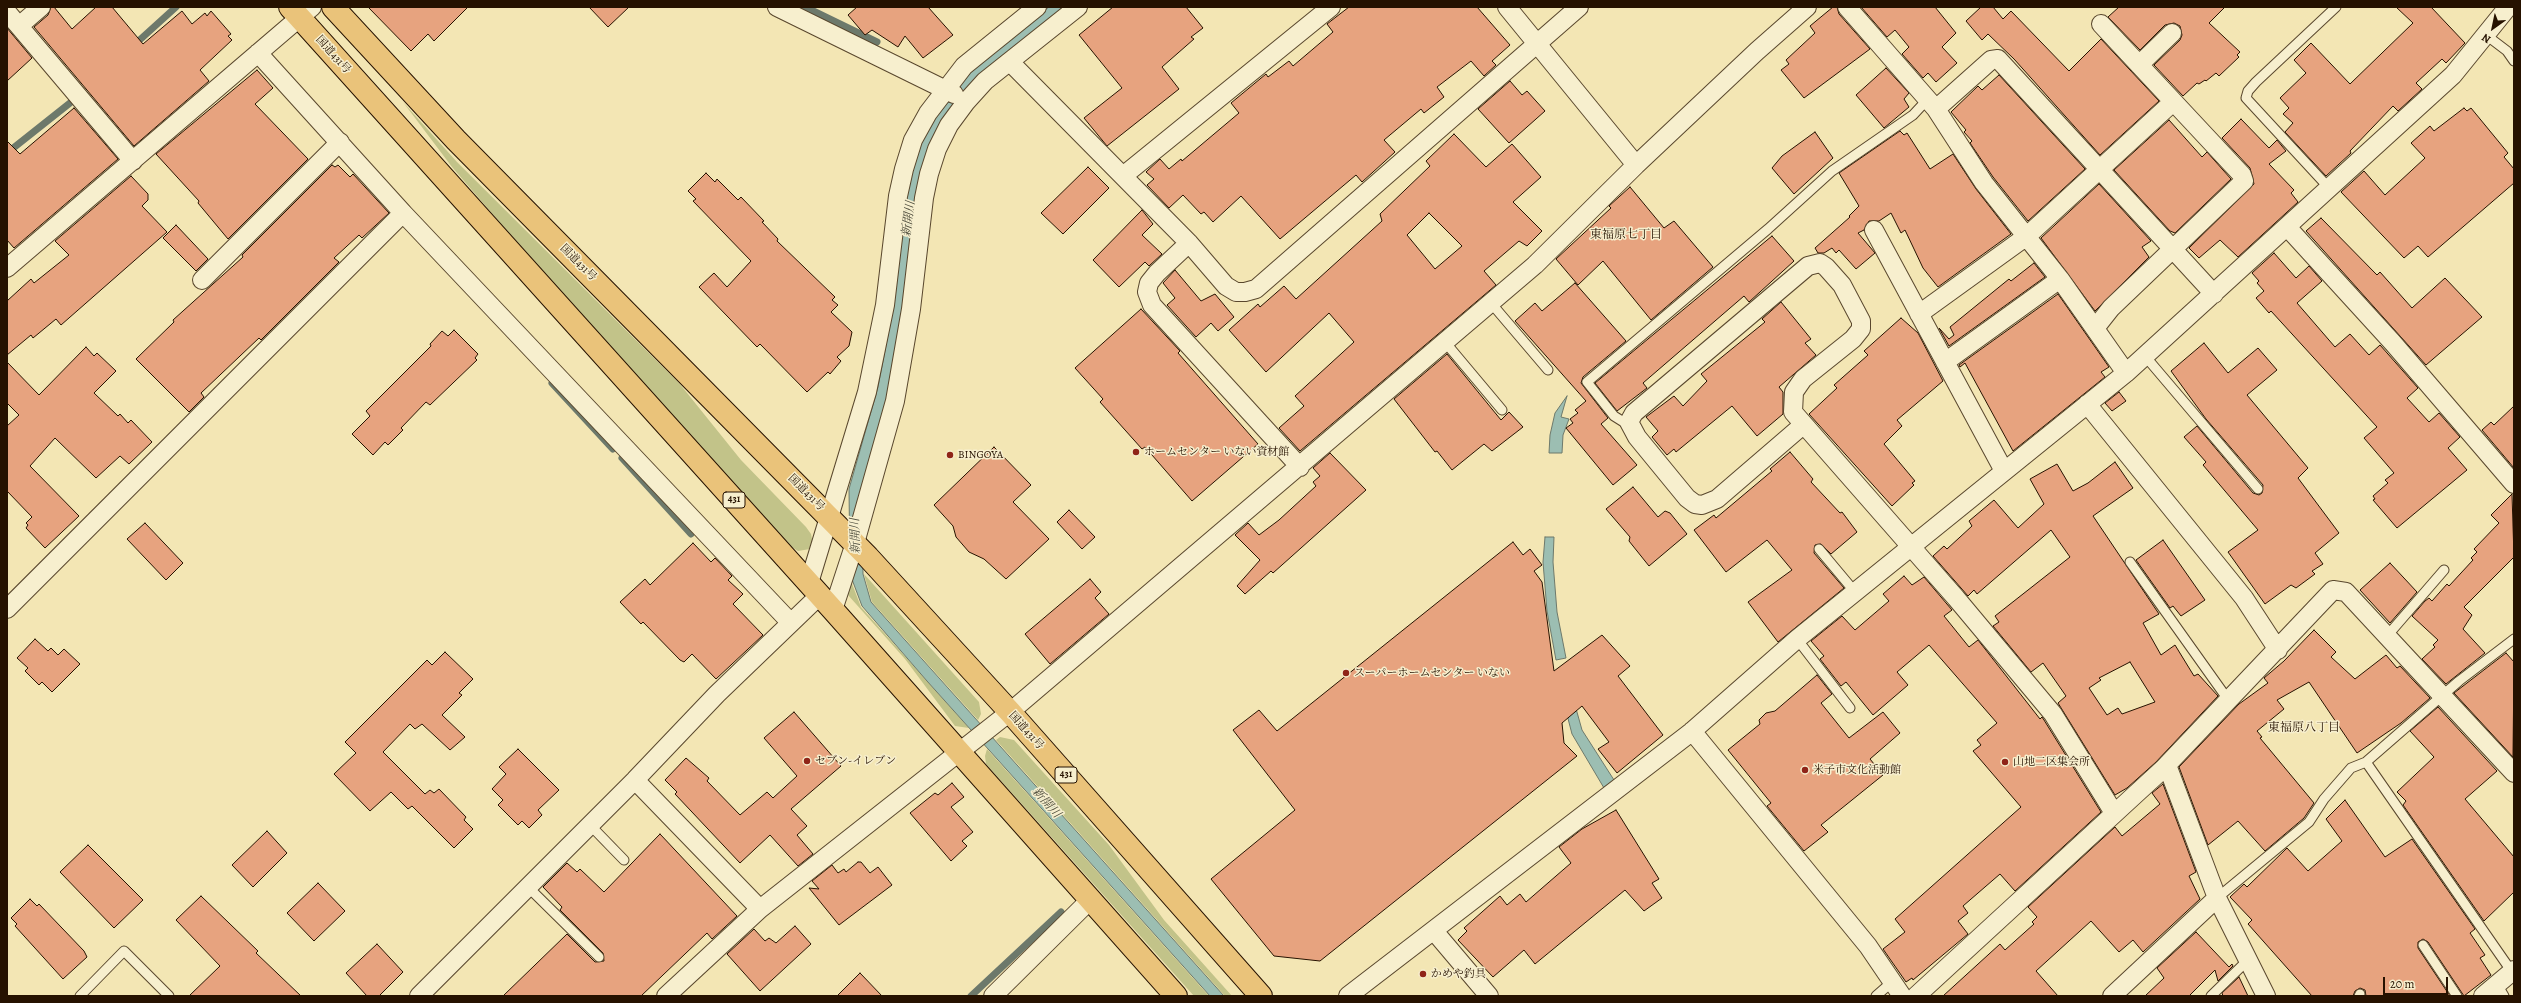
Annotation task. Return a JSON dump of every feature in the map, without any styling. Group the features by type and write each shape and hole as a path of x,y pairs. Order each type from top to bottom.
{"highway":[{"name":"国道431号","path":"333,7 456,140 849,537 1261,996"},
{"name":"国道431号","path":"300,10 821,596 961,750 1090,900 1176,996"}],"street":[{"path":"18,26 41,7"},
{"path":"777,7 956,95"},
{"path":"419,996 635,780 790,622 843,578 867,392 898,307 929,174 937,149 949,125 964,66 1037,7"},
{"path":"821,596 868,497 895,401 904,169 913,140 928,113 956,95 985,81 1078,7"},
{"path":"1123,176 1331,7"},
{"path":"1507,7 1636,165"},
{"path":"1010,62 1189,244 1226,286 1236,292 1256,289 1579,7"},
{"path":"666,996 760,909 1008,714 1300,467 1535,265 1636,165 1757,51 1807,7"},
{"path":"1847,7 1931,105 1984,183 2027,236 2096,327 2126,373"},
{"path":"1348,996 1692,731 1797,639 2126,373 2288,228 2453,75 2508,7"},
{"path":"10,261 133,161 258,53 300,10"},
{"path":"7,12 133,161"},
{"path":"2096,327 2111,308 2244,181 2242,175 2101,24"},
{"path":"2139,65 2172,33"},
{"path":"258,53 403,213 790,622"},
{"path":"1931,105 1995,58 2004,65 2214,294"},
{"path":"1919,314 2027,236 2173,102"},
{"path":"202,280 340,142"},
{"path":"7,608 403,213"},
{"path":"2288,228 2393,343 2514,484"},
{"path":"1874,230 2004,471"},
{"path":"1189,244 1157,272 1149,283 1148,292 1152,305 1300,467"},
{"path":"1803,425 1717,499 1702,506 1687,498 1630,426 1630,417 1808,266 1820,263 1834,273 1861,321 1861,329 1853,339 1803,379 1794,392 1793,412 1911,547 2053,714 2114,813"},
{"path":"1945,362 2060,279"},
{"path":"2087,404 2244,598 2278,650"},
{"path":"1916,996 2167,765 2336,590 2346,592 2514,774"},
{"path":"1692,731 1868,946 1897,989"},
{"path":"2167,765 2217,898 2266,996"},
{"path":"635,780 760,909"},
{"path":"2112,996 2217,898"},
{"path":"993,996 1090,900"},
{"path":"1434,931 1489,996"},
{"path":"2483,996 2501,990 2513,971"}],"lane":[{"path":"2330,189 2246,98 2248,91 2256,82 2336,7"},
{"path":"2486,35 2507,51 2514,61"},
{"path":"1630,426 1614,416 1587,382 1757,238 1832,171 1913,115 1931,105"},
{"path":"1491,303 1548,370"},
{"path":"1446,342 1502,410"},
{"path":"2145,356 2258,489"},
{"path":"1819,549 1855,592"},
{"path":"2130,562 2230,701"},
{"path":"2387,636 2444,570"},
{"path":"1797,639 1850,708"},
{"path":"2217,898 2309,822 2324,799 2351,768 2366,762 2443,697 2459,681 2514,639"},
{"path":"2366,762 2513,971"},
{"path":"590,825 624,860"},
{"path":"528,887 599,957"},
{"path":"2423,945 2457,996"},
{"path":"80,996 124,952 169,996"},
{"path":"2211,996 2248,960"},
{"path":"1876,996 1897,989"}],"green space":[{"path":"403,102 457,162 679,383 741,460 806,527 811,534 813,544 810,549 798,551 790,546 502,225 452,167"},
{"path":"864,574 979,702 981,714 978,720 872,602"},
{"path":"849,576 861,607 969,728 955,726 905,659 848,595 845,586"},
{"path":"1000,737 1014,740 1109,845 1164,920 1232,996 1225,996 996,740"},
{"path":"987,749 1209,996 1194,996 986,764 985,756"}],"water":[{"name":"新開川","path":"1049,7 1069,7 950,112 886,403 862,490 863,574 871,602 1224,996 1210,996 927,681 862,606 850,574 849,489 878,387 888,335 907,187 925,130 968,72"},
{"path":"1567,396 1561,417 1569,419 1563,435 1562,453 1549,453 1550,435 1555,413"},
{"path":"1545,537 1554,537 1553,562 1557,612 1566,658 1556,660 1547,611 1543,562"},
{"path":"1575,705 1582,730 1614,780 1604,788 1572,734 1565,707"}],"building":[{"path":"51,7 54,7 72,29 96,7 112,7 143,44 182,11 192,24 205,13 207,16 211,11 231,34 228,36 232,40 200,70 209,81 134,146 34,27 48,15"},
{"path":"368,7 468,7 434,41 428,34 411,51"},
{"path":"589,7 629,7 608,27"},
{"path":"857,7 928,7 953,35 923,58 905,36 898,47 872,30 865,35 848,15"},
{"path":"1113,7 1186,7 1203,28 1191,37 1194,39 1162,67 1179,89 1107,146 1084,118 1122,88 1079,35"},
{"path":"1349,7 1477,7 1510,45 1492,61 1496,65 1484,76 1471,61 1437,87 1444,97 1424,113 1421,109 1384,140 1395,152 1362,182 1356,175 1280,239 1241,196 1213,222 1204,212 1201,214 1183,195 1169,208 1147,185 1154,179 1146,172 1160,159 1169,169 1181,159 1182,161 1239,113 1231,103 1266,74 1268,77 1289,61 1293,66 1333,32 1327,24"},
{"path":"1833,7 1837,7 1839,14 1870,49 1804,98 1781,70 1789,64 1786,60 1815,33 1810,26"},
{"path":"1861,7 1935,7 1956,33 1942,47 1957,63 1936,82 1928,73 1923,78 1902,54 1909,47 1895,30 1887,37"},
{"path":"1981,7 1993,7 2003,19 2011,11 2069,71 2101,39 2159,101 2100,155 2014,59 1988,34 1982,40 1966,21"},
{"path":"2119,7 2225,7 2209,23 2240,52 2237,55 2239,57 2219,76 2216,73 2206,81 2205,80 2199,84 2197,83 2183,96 2154,65 2180,40 2182,35 2180,26 2174,23 2165,25 2140,50 2108,17"},
{"path":"2396,7 2431,7 2465,43 2446,63 2442,59 2416,83 2422,89 2398,111 2393,106 2350,151 2351,153 2326,176 2285,132 2293,123 2283,114 2289,108 2280,98 2306,73 2294,60 2311,43 2350,84 2413,23"},
{"path":"7,28 32,58 7,81"},
{"path":"1886,68 1909,93 1904,99 1909,107 1884,128 1856,95"},
{"path":"257,70 273,88 255,104 308,159 228,239 198,203 199,201 156,154"},
{"path":"1999,75 2085,169 2028,221 1993,177 1970,143 1972,141 1964,132 1966,130 1951,112 1978,86 1982,90"},
{"path":"1510,81 1522,95 1527,91 1545,111 1509,143 1478,109"},
{"path":"74,108 118,159 14,248 7,240 7,141 20,154"},
{"path":"2464,108 2467,111 2471,108 2508,153 2504,157 2514,169 2514,183 2428,257 2418,246 2404,258 2341,192 2364,171 2385,195 2425,158 2411,143 2430,126 2434,131"},
{"path":"2241,119 2269,148 2277,140 2286,151 2269,164 2294,190 2291,193 2298,202 2238,257 2220,240 2199,258 2189,248 2254,184 2250,168 2222,138"},
{"path":"2169,120 2202,157 2207,152 2231,179 2175,233 2170,231 2114,170"},
{"path":"1900,131 1904,135 1907,133 1930,169 1953,154 1976,189 2011,234 1938,287 1923,268 1905,230 1901,233 1891,213 1879,221 1869,221 1864,230 1858,233 1875,253 1856,269 1839,250 1836,253 1832,248 1824,253 1818,253 1815,248 1850,217 1849,216 1859,206 1839,173"},
{"path":"1815,132 1833,158 1794,194 1772,168 1782,156"},
{"path":"1454,134 1486,167 1512,144 1541,177 1513,202 1542,231 1527,246 1519,241 1484,271 1496,285 1300,451 1279,428 1304,406 1295,396 1354,342 1329,313 1266,372 1229,330 1258,304 1260,307 1284,286 1296,299 1382,221 1380,214 1430,166 1426,161","holes":["1429,213 1462,246 1435,269 1407,235"]},
{"path":"332,165 335,167 338,165 350,177 353,174 389,213 362,238 359,235 334,258 339,262 261,340 259,338 201,393 204,397 189,412 136,359 174,322 173,320 243,257 242,255"},
{"path":"1088,167 1109,188 1063,234 1041,213"},
{"path":"706,173 715,182 717,179 738,200 741,197 764,221 762,222 778,239 777,241 835,297 832,300 838,305 831,312 852,332 849,346 837,357 841,361 830,374 828,372 807,392 760,344 757,347 699,287 714,273 727,287 751,261 693,201 696,199 688,191"},
{"path":"131,176 148,194 148,200 142,206 167,232 61,325 56,319 33,338 31,335 7,355 7,301 31,279 34,283 69,255 55,241"},
{"path":"2099,184 2151,241 2142,247 2149,257 2095,311 2041,238"},
{"path":"1630,187 1664,228 1674,221 1713,267 1651,320 1603,261 1578,285 1556,259 1611,208 1609,206"},
{"path":"1142,210 1153,224 1142,235 1162,254 1149,266 1145,262 1119,287 1093,260"},
{"path":"2321,218 2377,275 2380,272 2412,308 2445,278 2482,317 2426,365 2306,231"},
{"path":"176,225 208,259 196,271 163,238"},
{"path":"1772,236 1794,261 1749,302 1744,296 1643,383 1647,388 1617,411 1595,383"},
{"path":"2274,253 2296,278 2309,266 2322,281 2297,303 2335,347 2350,334 2369,355 2380,345 2418,388 2407,398 2429,422 2439,413 2460,437 2448,448 2467,470 2397,528 2373,500 2375,499 2373,496 2388,483 2385,480 2394,473 2364,438 2377,427 2271,311 2269,313 2256,298 2264,291 2257,283 2259,281 2252,273"},
{"path":"2034,263 2045,277 1949,346 1939,328 1949,339 1954,335 1950,327 2009,279 2011,281"},
{"path":"1175,270 1201,301 1215,294 1234,317 1218,331 1211,323 1196,337 1167,305 1175,298 1163,283"},
{"path":"1575,283 1626,341 1583,377 1581,383 1608,418 1601,424 1637,465 1613,485 1566,428 1573,423 1570,419 1578,413 1575,410 1586,401 1515,321 1535,303 1542,311"},
{"path":"2058,294 2109,367 2101,372 2105,377 2013,451 1965,363 1960,367 1959,365"},
{"path":"1781,302 1811,339 1805,343 1816,355 1779,387 1783,392 1783,414 1757,436 1732,406 1676,452 1674,449 1667,455 1652,437 1658,431 1646,417 1674,396 1683,406 1707,381 1701,374 1765,322 1762,319"},
{"path":"1141,309 1180,351 1178,353 1258,444 1192,501 1145,447 1142,449 1100,402 1103,399 1075,368"},
{"path":"1901,318 1918,333 1943,381 1897,420 1902,426 1884,444 1915,481 1912,483 1914,485 1892,506 1809,414 1837,388 1834,385 1868,355 1864,351"},
{"path":"454,330 478,354 475,358 477,360 430,405 426,402 401,428 403,430 388,445 385,442 373,455 352,434 370,416 366,411 431,346 430,344 442,331 448,336"},
{"path":"2204,343 2228,373 2258,348 2277,370 2247,395 2308,468 2298,478 2339,533 2315,553 2323,564 2312,571 2315,574 2296,588 2291,585 2265,604 2228,552 2258,530 2203,465 2206,462 2184,437 2197,426 2253,493 2259,495 2262,493 2263,485 2206,419 2171,371"},
{"path":"86,347 94,356 97,353 116,371 94,393 118,416 120,414 128,423 131,420 152,442 129,464 120,456 96,478 55,438 30,466 79,516 45,548 26,528 28,525 26,523 32,517 7,491 7,426 19,415 7,403 7,362 39,395"},
{"path":"1447,354 1501,420 1509,412 1523,427 1492,451 1484,444 1452,470 1437,451 1435,452 1394,399"},
{"path":"2119,392 2126,401 2112,411 2105,403"},
{"path":"2514,406 2514,468 2482,430 2491,422 2494,425"},
{"path":"994,447 1031,485 1013,502 1049,539 1006,579 984,559 969,552 956,537 953,526 934,505"},
{"path":"1790,452 1813,479 1811,482 1840,513 1842,512 1857,532 1831,554 1821,544 1815,545 1814,553 1844,588 1778,642 1748,602 1792,570 1767,540 1726,572 1694,530 1714,515 1716,518 1772,471 1770,469"},
{"path":"1330,453 1366,490 1273,573 1271,571 1245,594 1237,586 1260,560 1235,535 1248,523 1259,535 1279,520 1316,486 1313,482 1320,476 1313,468"},
{"path":"2115,462 2133,488 2093,516 2159,614 2143,623 2161,655 2175,645 2194,676 2198,674 2218,696 2156,762 2127,788 2115,795 2058,703 2066,696 2043,663 2031,672 1993,626 1999,622 1995,616 2070,557 2051,530 1977,594 1974,590 1968,596 1933,556 1944,546 1947,549 1972,526 1969,521 1994,500 2018,528 2044,504 2030,479 2057,464 2073,491 2088,483","holes":["2130,662 2155,702 2122,714 2118,708 2107,715 2089,688 2101,680 2099,678"]},
{"path":"1633,487 1658,517 1665,511 1670,513 1687,534 1649,566 1629,541 1630,537 1606,509"},
{"path":"2512,494 2514,557 2464,607 2472,615 2463,629 2485,653 2446,684 2422,659 2435,647 2433,645 2438,640 2412,616 2425,601 2429,598 2432,601 2447,584 2449,586 2473,560 2471,558 2477,552 2474,549 2499,523 2491,515"},
{"path":"1069,510 1095,537 1082,549 1057,522"},
{"path":"145,523 183,563 166,580 127,539"},
{"path":"2163,540 2205,600 2181,616 2173,606 2170,608 2136,560"},
{"path":"1513,542 1523,555 1530,549 1542,565 1534,571 1542,582 1554,671 1602,635 1630,666 1618,676 1663,735 1617,773 1598,749 1609,742 1582,706 1562,723 1564,743 1577,756 1320,961 1274,956 1211,879 1295,810 1233,730 1259,710 1277,731"},
{"path":"693,543 711,562 715,558 732,576 728,580 743,594 733,604 763,635 716,679 692,654 684,662 680,660 643,622 641,624 620,602 645,579 650,585"},
{"path":"2390,563 2417,592 2390,623 2360,590"},
{"path":"1904,576 1912,585 1924,577 1952,610 1944,616 1969,647 1978,640 2040,719 2042,717 2101,812 2015,891 2000,874 1963,906 1968,913 1958,921 1968,934 1913,980 1912,978 1906,982 1883,949 1905,932 1895,919 2021,807 1973,751 1981,745 1977,740 1997,723 1929,645 1897,672 1908,685 1873,715 1846,682 1841,686 1820,659 1824,656 1811,641 1842,616 1855,630 1889,601 1883,594"},
{"path":"1090,579 1101,592 1095,598 1109,614 1050,664 1025,634"},
{"path":"2314,630 2336,652 2331,657 2355,679 2386,655 2397,668 2400,666 2430,698 2401,723 2357,753 2309,682 2277,700 2284,709 2257,731 2262,737 2260,738 2314,803 2304,818 2265,851 2238,821 2208,845 2179,767 2239,704 2268,683 2264,678 2284,661"},
{"path":"35,639 48,651 51,648 58,655 64,649 80,664 52,692 42,682 39,685 25,671 28,668 17,658"},
{"path":"445,652 473,679 459,693 462,695 442,715 465,737 450,750 422,724 415,729 410,724 383,752 425,794 430,790 434,793 439,789 466,817 464,820 473,829 454,848 412,806 408,809 391,792 370,811 334,774 356,753 345,742 427,660 432,665"},
{"path":"2506,653 2514,662 2513,757 2454,693"},
{"path":"1817,675 1832,694 1821,703 1849,738 1883,712 1900,733 1870,759 1883,775 1821,825 1828,832 1804,851 1767,806 1771,803 1728,750 1760,724 1759,720 1766,713 1775,711"},
{"path":"2438,707 2497,771 2465,799 2514,857 2514,892 2484,921 2403,805 2406,801 2397,792 2434,757 2410,731"},
{"path":"794,712 841,766 791,809 807,826 797,835 813,854 798,866 770,835 740,863 675,794 677,792 665,780 686,758 709,778 707,781 740,815 767,792 773,798 797,776 764,738"},
{"path":"518,749 559,790 538,810 542,815 529,828 522,821 518,825 498,805 503,800 492,789 506,774 499,767"},
{"path":"952,783 964,797 951,807 973,832 962,841 967,846 951,861 910,813 935,793 938,795"},
{"path":"2163,784 2196,872 2189,876 2200,899 2143,952 2133,940 2119,952 2091,921 2036,971 2058,996 1943,996 2000,944 2005,950 2034,924 2032,922 2037,917 2028,907 2115,827 2122,836 2160,804 2152,793"},
{"path":"2345,800 2385,857 2412,839 2475,929 2470,933 2485,955 2480,958 2491,975 2464,996 2428,942 2423,939 2418,942 2418,948 2450,996 2366,996 2365,990 2360,988 2355,991 2353,996 2312,996 2248,924 2252,920 2230,897 2244,884 2247,887 2287,848 2308,871 2342,841 2326,819"},
{"path":"1616,810 1659,879 1652,883 1662,898 1644,911 1625,890 1535,964 1524,950 1493,977 1458,940 1467,931 1464,928 1500,896 1507,905 1520,894 1526,902 1571,863 1559,847 1582,829"},
{"path":"267,831 287,853 253,887 232,865"},
{"path":"660,834 737,916 712,939 707,933 641,996 503,996 567,934 595,962 604,961 603,953 560,910 562,907 543,887 567,863 577,872 580,869 604,892"},
{"path":"88,845 143,900 114,928 60,872"},
{"path":"858,862 861,862 870,873 878,867 892,885 839,925 809,888 819,889 812,881 832,865 838,873 844,869 846,872"},
{"path":"318,883 345,911 314,941 287,913"},
{"path":"201,896 258,951 256,953 301,996 189,996 220,966 176,920"},
{"path":"30,899 37,906 39,904 84,951 87,957 63,979 15,926 17,924 11,918"},
{"path":"795,926 811,944 760,991 727,954 754,929 765,941 769,938 776,943"},
{"path":"2196,932 2229,967 2232,964 2233,966 2218,981 2215,970 2189,996 2145,996 2164,978 2157,968"},
{"path":"377,944 403,972 379,996 367,996 346,973"},
{"path":"860,973 882,996 837,996"},
{"path":"2239,977 2248,996 2223,996 2222,993"}],"waterway":[{"path":"133,46 176,7"},
{"path":"805,7 877,42"},
{"path":"7,153 70,103"},
{"path":"552,383 613,449"},
{"path":"622,458 691,534"},
{"path":"971,996 1061,912"}],"place":[{"name":"ホームセンター いない資材館","path":"1136,452"},
{"name":"BINGOYA","path":"950,455"},
{"name":"スーパーホームセンター いない","path":"1346,673"},
{"name":"セブン-イレブン","path":"807,761"},
{"name":"山地二区集会所","path":"2005,762"},
{"name":"米子市文化活動館","path":"1805,770"},
{"name":"かめや釣具","path":"1423,974"}],"district":[{"name":"東福原七丁目","path":"1626,235"},
{"name":"東福原八丁目","path":"2304,728"}]}
